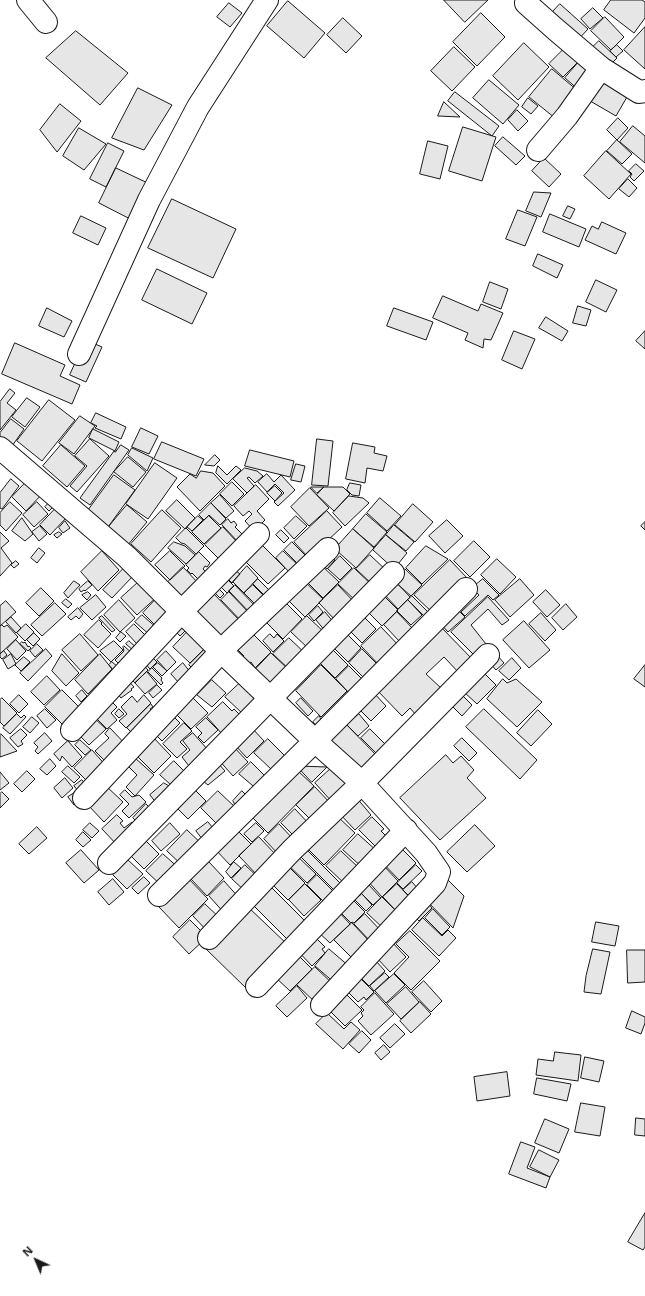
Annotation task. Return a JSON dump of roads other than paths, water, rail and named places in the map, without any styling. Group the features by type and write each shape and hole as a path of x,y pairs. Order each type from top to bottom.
{"street":[{"path":"28,0 46,22"},
{"path":"79,354 152,193 198,107 267,0"},
{"path":"526,3 601,68 639,92 645,91"},
{"path":"538,150 567,116 601,68"},
{"path":"3,457 127,557 221,651 315,741 362,783 426,853 439,872 435,883 322,1005"},
{"path":"72,730 182,611 258,534"},
{"path":"84,798 221,651 328,549"},
{"path":"109,863 392,573"},
{"path":"159,896 466,589"},
{"path":"209,938 292,850 362,783 488,655"},
{"path":"257,986 406,830"}]}
